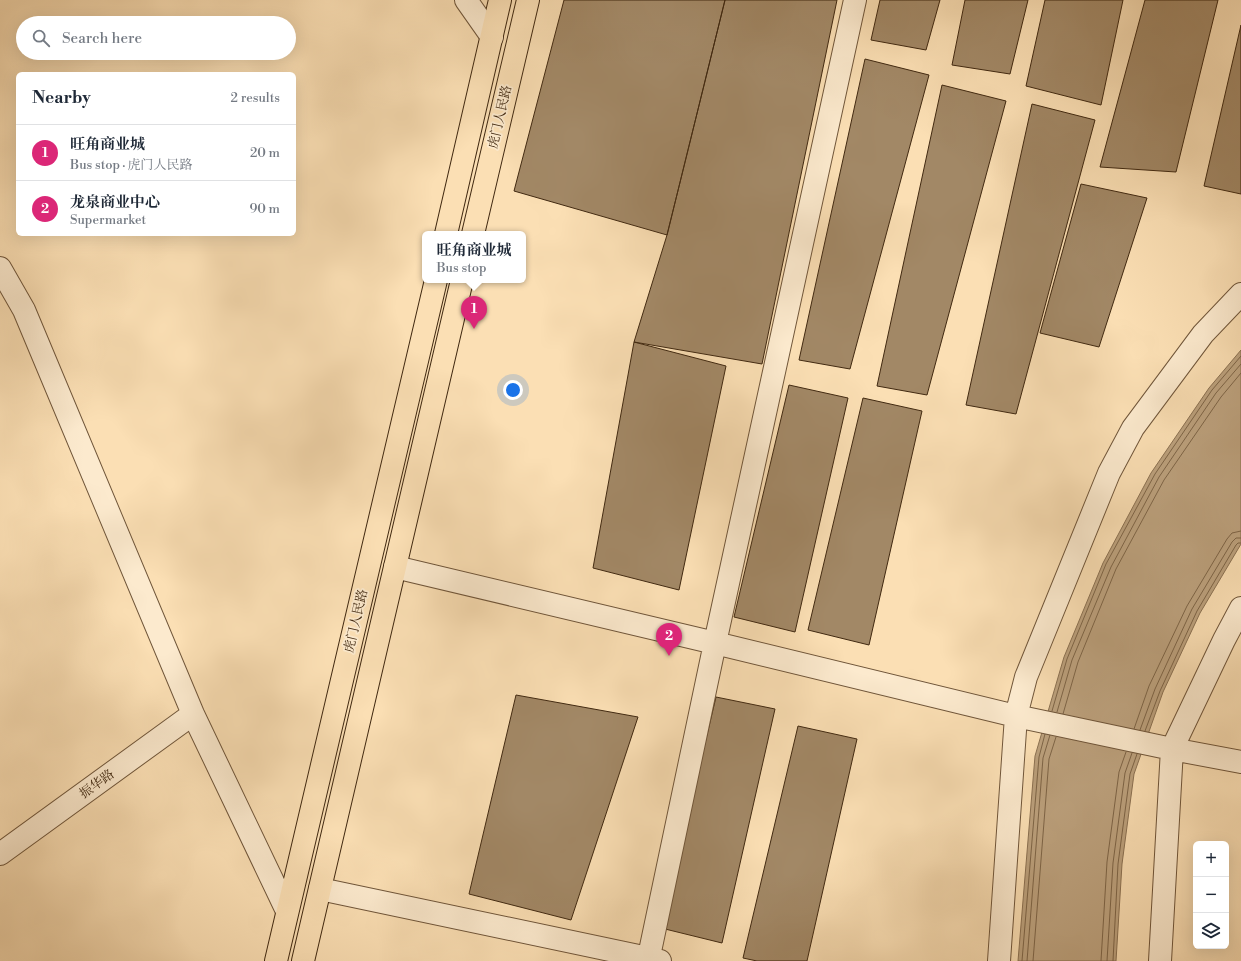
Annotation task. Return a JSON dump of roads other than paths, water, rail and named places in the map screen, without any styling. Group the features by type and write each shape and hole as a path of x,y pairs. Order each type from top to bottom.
{"main road":[{"name":"虎门人民路","path":"447,231 500,0"},
{"name":"虎门人民路","path":"474,231 528,0"},
{"name":"虎门人民路","path":"276,961 435,283"},
{"name":"虎门人民路","path":"303,961 461,283"}],"street":[{"path":"466,0 492,37"},
{"path":"320,889 652,960 715,643 855,0"},
{"path":"0,268 24,310 194,714 288,912"},
{"path":"999,961 1016,716 1026,677 1106,480 1133,428 1199,340 1241,294"},
{"path":"395,568 715,643 1016,716 1241,762"},
{"path":"1160,961 1172,749 1224,640 1241,608"},
{"name":"振华路","path":"0,854 194,714"}],"water":[{"path":"1241,350 1241,544 1200,613 1163,692 1134,774 1122,864 1116,961 1018,961 1035,756 1064,657 1103,563 1151,473 1209,388"}],"place":[{"name":"旺角商业城","path":"474,329"},
{"name":"龙泉商业中心","path":"669,656"}]}
